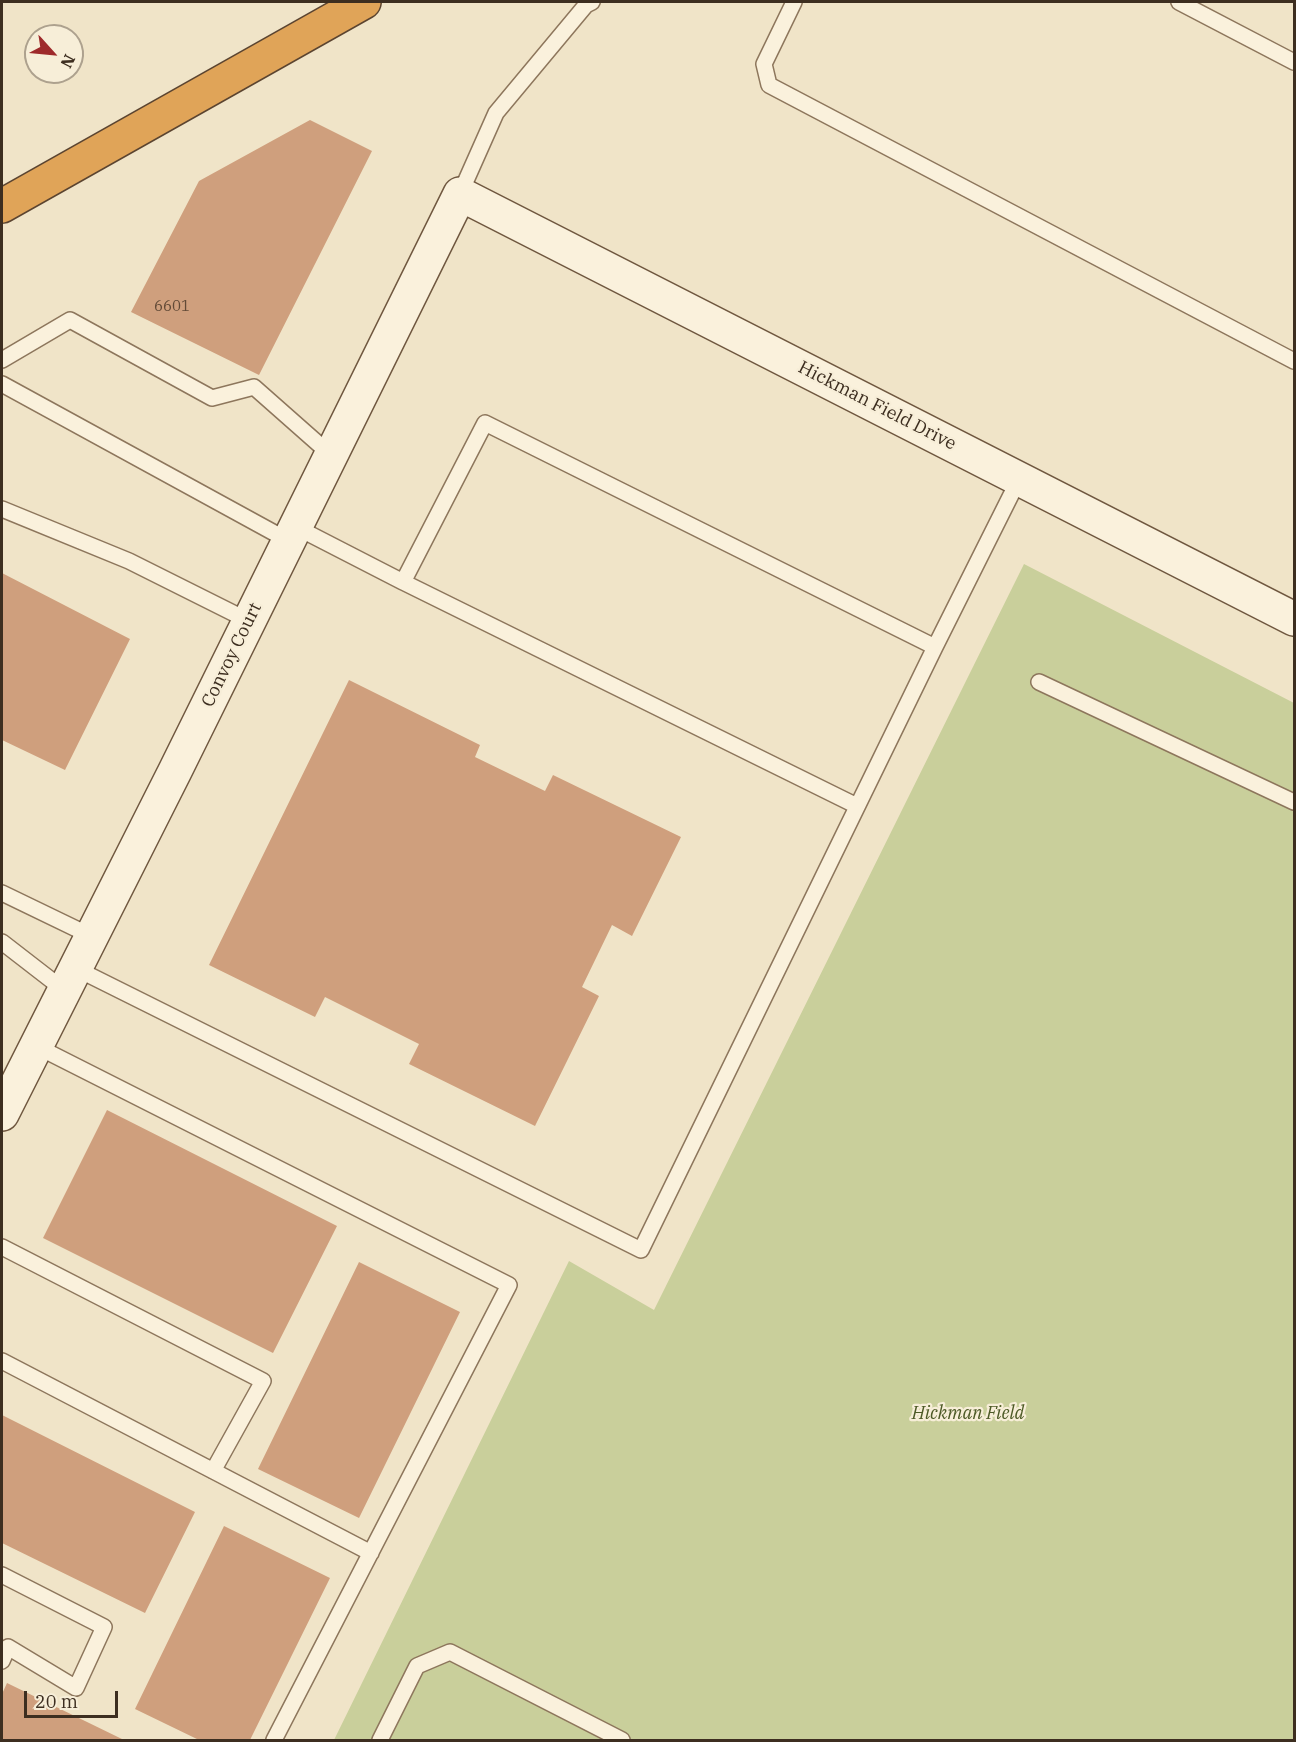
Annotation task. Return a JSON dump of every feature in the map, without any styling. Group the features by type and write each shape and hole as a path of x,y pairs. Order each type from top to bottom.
{"highway":[{"path":"2,206 364,2"}],"street":[{"name":"Convoy Court","path":"2,1114 460,194"},
{"name":"Hickman Field Drive","path":"460,194 1294,619"}],"lane":[{"path":"460,194 496,113 586,5 592,2"},
{"path":"794,2 764,64 769,85 1294,361"},
{"path":"1179,2 1294,62"},
{"path":"2,360 70,320 212,398 254,387 331,455"},
{"path":"2,384 292,534 403,582 857,806"},
{"path":"403,582 485,423 935,647"},
{"path":"2,942 70,979 641,1250 1019,479"},
{"path":"2,509 129,561 249,621"},
{"path":"1039,682 1294,802"},
{"path":"2,893 91,936"},
{"path":"36,1046 509,1285 274,1740"},
{"path":"2,1247 263,1381 213,1471"},
{"path":"2,1361 371,1553"},
{"path":"2,1575 104,1627 76,1688 8,1647 2,1662"},
{"path":"380,1740 417,1666 450,1652 622,1740"}],"green space":[{"name":"Hickman Field","path":"1024,564 1294,703 1294,1740 334,1740 569,1261 654,1310"}],"building":[{"path":"310,120 372,151 259,375 131,312 199,181"},
{"path":"2,573 130,639 65,770 2,740"},
{"path":"349,680 480,745 475,757 545,791 553,775 681,837 632,936 612,925 582,987 599,996 535,1126 409,1064 419,1044 325,997 315,1017 209,965"},
{"path":"107,1110 337,1226 273,1353 43,1238"},
{"path":"359,1262 460,1312 359,1518 258,1469"},
{"path":"2,1415 195,1512 145,1613 2,1543"},
{"path":"224,1526 330,1578 250,1740 199,1740 135,1709"},
{"path":"7,1683 124,1740 2,1740 2,1694"}]}
